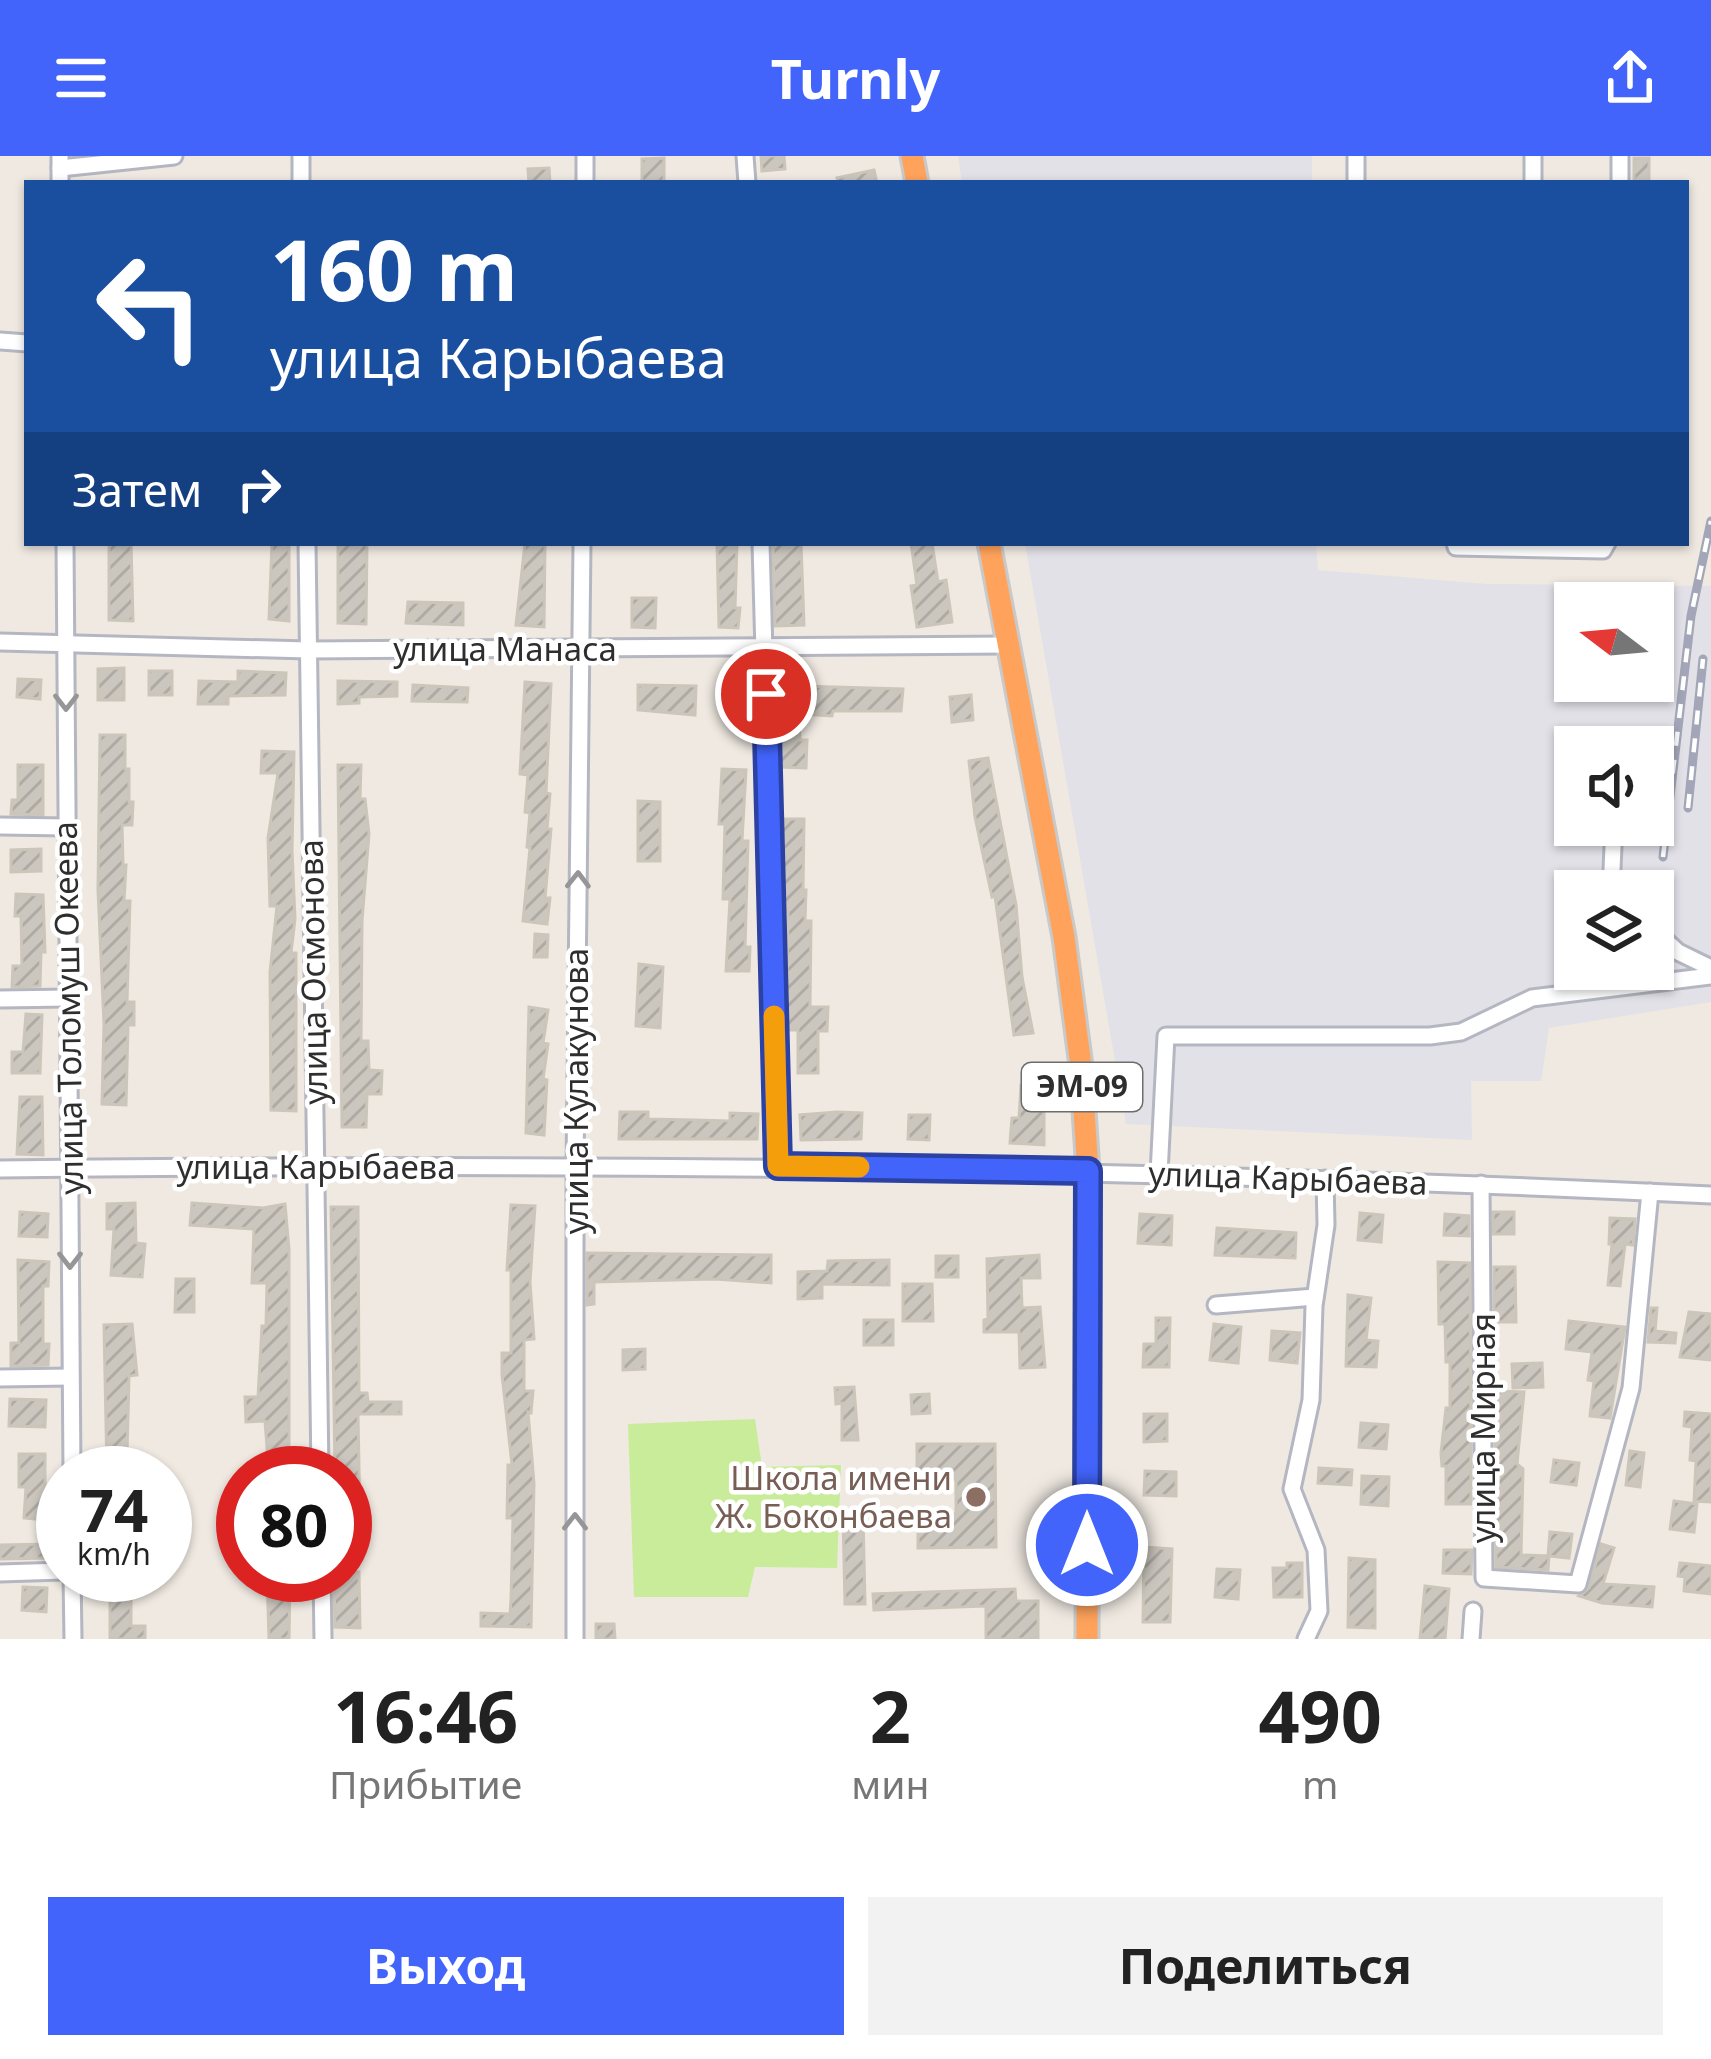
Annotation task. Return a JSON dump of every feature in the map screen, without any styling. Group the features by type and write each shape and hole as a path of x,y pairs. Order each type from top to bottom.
{"highway":[{"name":"ЭМ-09","path":"990,546 1064,937 1081,1066 1088,1171 1087,1639"}],"street":[{"path":"60,169 174,156"},
{"name":"улица Толомуш Океева","path":"64,546 71,1446"},
{"name":"улица Осмонова","path":"307,546 320,1446"},
{"name":"улица Кулакунова","path":"575,1639 582,546"},
{"path":"761,546 778,1166"},
{"path":"1456,546 1603,550 1605,546"},
{"name":"улица Манаса","path":"0,642 308,650 1010,645"},
{"path":"0,826 67,827"},
{"path":"1674,948 1711,972"},
{"path":"1159,1174 1166,1036 1430,1036 1461,1032 1532,998 1711,972"},
{"path":"0,999 68,998"},
{"name":"улица Карыбаева","path":"0,1169 778,1166 1088,1171 1711,1195"},
{"path":"1306,1639 1319,1611 1316,1550 1292,1489 1311,1400 1316,1297 1324,1258 1325,1179"},
{"name":"улица Мирная","path":"1481,1184 1484,1578 1578,1584 1631,1388 1650,1192"},
{"path":"1216,1305 1316,1297"},
{"path":"0,1378 71,1377"},
{"path":"0,1573 36,1572"},
{"path":"72,1602 73,1639"},
{"path":"322,1602 323,1639"},
{"path":"1471,1639 1473,1611"}],"shaded area":[{"path":"958,156 1312,156 1312,180 962,180"},
{"path":"1026,546 1316,546 1318,570 1554,585 1554,702 1674,702 1674,586 1711,586 1711,1002 1549,1028 1541,1081 1471,1081 1472,1140 1126,1124"}],"green space":[{"path":"755,1419 762,1467 841,1465 837,1568 755,1567 748,1597 634,1597 628,1424"}],"building":[{"path":"761,156 784,156 785,169 762,171"},
{"path":"664,158 664,180 642,180 642,159"},
{"path":"1634,158 1649,158 1649,180 1634,180"},
{"path":"549,168 550,180 529,180 528,169"},
{"path":"874,170 876,180 837,180"},
{"path":"109,546 131,546 133,621 109,620"},
{"path":"272,546 289,546 289,621 269,619"},
{"path":"338,546 367,546 366,624 338,623"},
{"path":"525,546 545,546 544,627 516,625"},
{"path":"717,546 737,546 738,628 719,627"},
{"path":"773,546 801,546 804,625 775,626"},
{"path":"911,546 932,546 938,582 946,580 952,622 917,627 911,586 917,585"},
{"path":"632,598 656,598 655,628 632,627"},
{"path":"408,602 463,603 463,625 406,623"},
{"path":"124,668 124,700 98,700 98,669"},
{"path":"149,671 172,671 172,695 149,695"},
{"path":"238,671 286,673 285,695 228,696 228,704 198,704 199,681 238,682"},
{"path":"18,679 41,680 40,699 17,697"},
{"path":"338,681 397,682 397,696 359,697 359,703 338,704"},
{"path":"525,682 551,684 547,924 523,921 530,848 530,813 525,812 528,775 520,774"},
{"path":"413,685 468,688 467,702 412,701"},
{"path":"638,685 696,686 695,715 638,710"},
{"path":"723,686 742,686 742,709 723,709"},
{"path":"777,687 903,689 901,711 799,714 800,740 807,740 806,768 779,767"},
{"path":"971,695 973,720 952,722 950,697"},
{"path":"100,735 125,735 125,769 129,769 129,802 133,802 132,825 122,825 124,901 130,901 127,1002 134,1002 134,1025 128,1025 126,1105 102,1104"},
{"path":"262,751 294,752 291,953 296,953 296,1111 271,1110 270,972 277,906 270,906 268,838 278,773 261,773"},
{"path":"988,758 1016,905 1033,1033 1014,1035 995,896 975,817 969,761"},
{"path":"18,765 43,765 43,815 11,814 12,800 18,800"},
{"path":"338,765 361,765 360,799 365,799 369,834 362,921 361,1041 368,1041 369,1070 382,1071 381,1094 367,1094 366,1127 342,1127"},
{"path":"722,769 746,770 742,841 748,841 745,947 750,947 749,971 726,971 730,899 723,899"},
{"path":"638,801 660,802 660,861 638,861"},
{"path":"781,819 804,819 805,921 811,921 810,1007 828,1007 827,1031 818,1031 818,1073 798,1073 798,1030 786,1030 788,912 784,911"},
{"path":"41,849 41,871 11,872 11,850"},
{"path":"16,894 43,895 45,952 41,952 40,986 12,987 13,966 22,966"},
{"path":"535,934 548,935 547,957 534,957"},
{"path":"639,964 663,967 660,1028 636,1026"},
{"path":"529,1007 548,1010 543,1043 548,1044 544,1135 526,1133"},
{"path":"26,1014 42,1015 40,1073 12,1073 12,1052 23,1052"},
{"path":"1021,1085 1044,1086 1044,1145 1010,1143 1012,1118 1019,1118"},
{"path":"20,1097 42,1097 43,1155 17,1154"},
{"path":"620,1112 648,1112 648,1119 730,1121 730,1113 758,1114 757,1139 619,1139"},
{"path":"862,1113 861,1139 801,1140 800,1115"},
{"path":"909,1115 930,1115 929,1140 908,1139"},
{"path":"135,1203 136,1243 145,1244 142,1277 111,1275 114,1229 107,1229 107,1204"},
{"path":"192,1203 263,1208 285,1204 289,1446 267,1446 265,1421 246,1422 245,1397 258,1397 262,1326 266,1326 267,1283 252,1283 254,1229 190,1225"},
{"path":"511,1205 535,1206 530,1282 534,1339 524,1340 524,1391 533,1391 528,1412 534,1483 531,1627 481,1626 481,1613 510,1614 511,1600 513,1518 507,1518 508,1465 512,1465 502,1353 511,1353 511,1270 507,1270"},
{"path":"331,1207 358,1207 359,1393 367,1393 368,1402 401,1402 401,1414 358,1414 359,1446 335,1446"},
{"path":"20,1212 48,1214 47,1237 19,1236"},
{"path":"1493,1212 1514,1212 1514,1234 1493,1234"},
{"path":"1360,1213 1383,1215 1381,1242 1358,1240"},
{"path":"1140,1214 1172,1216 1171,1245 1138,1243"},
{"path":"1445,1214 1469,1216 1469,1236 1444,1235"},
{"path":"1610,1218 1635,1219 1633,1245 1625,1244 1620,1286 1608,1285"},
{"path":"1217,1228 1296,1233 1295,1258 1215,1255"},
{"path":"587,1253 771,1255 771,1283 715,1279 594,1282 594,1304 587,1305"},
{"path":"1039,1255 1040,1278 1021,1278 1022,1308 1040,1307 1045,1367 1020,1368 1019,1332 984,1332 987,1259"},
{"path":"936,1256 958,1256 958,1277 936,1277"},
{"path":"18,1260 49,1262 48,1286 43,1286 43,1344 49,1344 48,1365 11,1366 11,1343 19,1343"},
{"path":"889,1260 889,1285 822,1284 822,1298 798,1299 798,1272 827,1271 828,1261"},
{"path":"1438,1262 1470,1263 1471,1504 1446,1504 1446,1466 1442,1466 1441,1453 1446,1408 1450,1408 1450,1362 1446,1362 1445,1324 1439,1324"},
{"path":"1494,1267 1515,1267 1516,1322 1494,1322"},
{"path":"176,1279 194,1279 194,1312 175,1312"},
{"path":"903,1284 932,1284 933,1321 903,1321"},
{"path":"1348,1295 1371,1298 1366,1340 1378,1341 1376,1367 1346,1366"},
{"path":"1651,1308 1657,1308 1655,1331 1676,1333 1675,1343 1648,1342"},
{"path":"1689,1312 1711,1314 1711,1360 1680,1357"},
{"path":"1156,1318 1170,1318 1169,1367 1143,1367 1144,1344 1156,1344"},
{"path":"864,1320 893,1320 893,1345 864,1345"},
{"path":"1569,1321 1625,1327 1610,1418 1590,1416 1592,1352 1566,1349"},
{"path":"132,1324 137,1375 129,1376 127,1446 106,1446 104,1325"},
{"path":"1214,1324 1241,1327 1238,1363 1210,1360"},
{"path":"1272,1331 1300,1333 1297,1363 1270,1360"},
{"path":"645,1349 645,1369 623,1370 623,1350"},
{"path":"1542,1363 1543,1387 1513,1388 1512,1364"},
{"path":"854,1387 858,1440 842,1440 842,1403 836,1404 835,1388"},
{"path":"1495,1391 1524,1392 1517,1464 1523,1469 1521,1555 1549,1556 1548,1570 1496,1567"},
{"path":"929,1394 930,1413 912,1414 911,1395"},
{"path":"10,1399 46,1400 45,1427 9,1426"},
{"path":"1685,1412 1711,1414 1711,1502 1694,1501 1696,1461 1690,1460 1692,1427 1684,1426"},
{"path":"1144,1414 1167,1414 1167,1441 1144,1442"},
{"path":"1361,1423 1388,1425 1386,1449 1359,1447"},
{"name":"Школа имени Ж. Боконбаева","path":"917,1444 995,1444 996,1547 918,1548 918,1514 956,1514 956,1479 917,1480"},
{"path":"1630,1451 1644,1453 1640,1487 1626,1485"},
{"path":"19,1454 36,1454 36,1519 24,1518 26,1487 19,1487"},
{"path":"1554,1460 1579,1463 1576,1485 1551,1482"},
{"path":"1319,1468 1352,1470 1351,1485 1318,1483"},
{"path":"1145,1471 1176,1472 1176,1496 1144,1495"},
{"path":"1362,1476 1389,1477 1388,1506 1361,1504"},
{"path":"1674,1501 1697,1504 1694,1532 1670,1529"},
{"path":"843,1516 863,1516 865,1604 845,1604"},
{"path":"1550,1532 1572,1534 1569,1558 1548,1556"},
{"path":"36,1544 36,1558 0,1559 0,1545"},
{"path":"1601,1544 1614,1548 1603,1584 1654,1587 1652,1607 1579,1596 1589,1588"},
{"path":"1144,1547 1172,1549 1170,1622 1143,1622"},
{"path":"1444,1550 1472,1550 1471,1574 1443,1573"},
{"path":"1349,1558 1375,1560 1375,1628 1348,1627"},
{"path":"1287,1563 1302,1563 1302,1597 1274,1597 1273,1568 1287,1568"},
{"path":"1680,1563 1711,1566 1711,1594 1684,1591 1685,1577 1678,1576"},
{"path":"1217,1569 1240,1570 1238,1599 1215,1597"},
{"path":"1425,1586 1449,1589 1445,1639 1420,1639"},
{"path":"23,1587 36,1588 36,1602 46,1602 46,1612 22,1610"},
{"path":"1015,1589 1016,1601 1038,1601 1038,1639 986,1639 986,1606 874,1610 873,1594"},
{"path":"110,1602 131,1602 131,1626 145,1626 145,1639 110,1639"},
{"path":"268,1602 290,1602 289,1639 269,1639"},
{"path":"335,1602 360,1602 360,1628 335,1627"},
{"path":"596,1624 614,1624 615,1639 596,1639"}],"railway":[{"path":"1663,857 1691,616 1711,521"},
{"path":"1688,808 1703,659"}],"slow traffic":[{"path":"774,1016 778,1166 859,1167"}],"place":[{"name":"Школа имени Ж. Боконбаева","path":"976,1497"}],"route":[{"path":"766,694 778,1166 1088,1171 1087,1545"}]}
